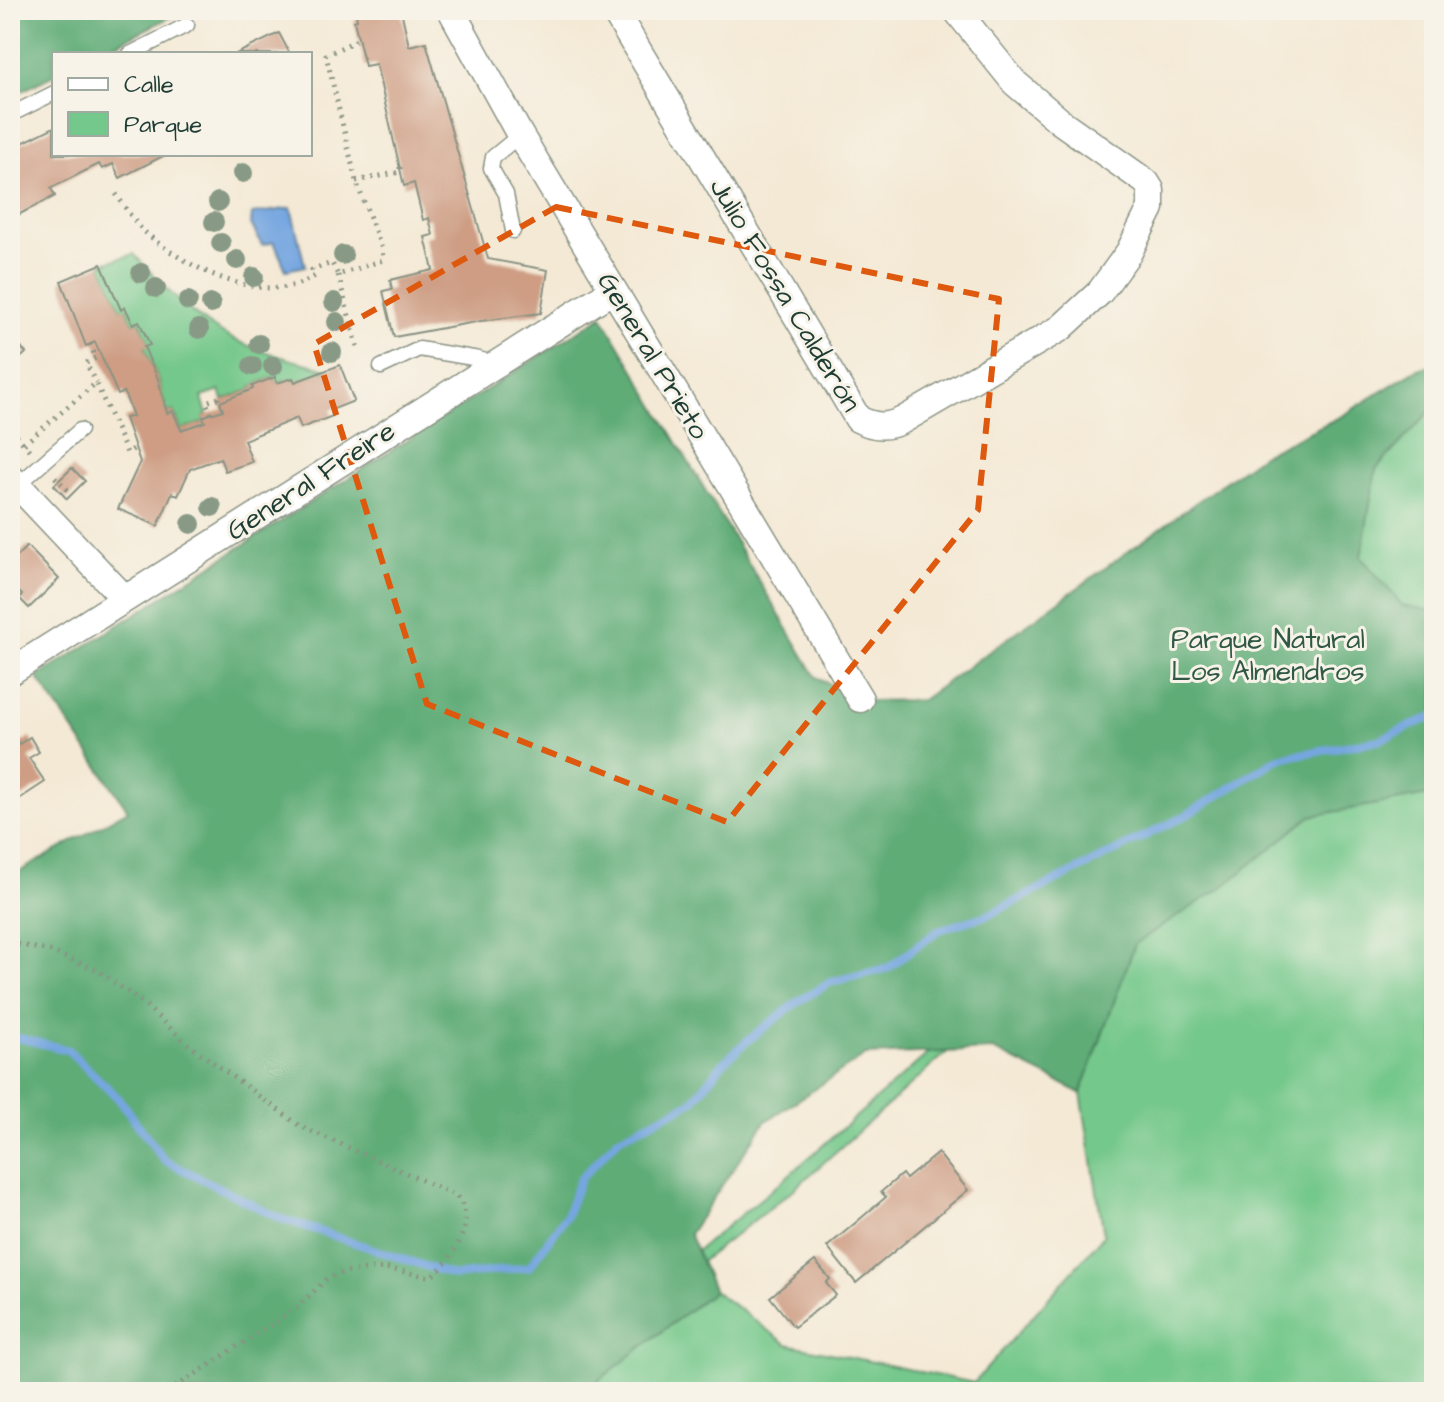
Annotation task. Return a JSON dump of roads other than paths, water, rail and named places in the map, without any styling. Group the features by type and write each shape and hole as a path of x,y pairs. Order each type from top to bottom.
{"street":[{"name":"General Prieto","path":"451,10 520,135 860,699"},
{"name":"Julio Fossa Calderón","path":"614,10 858,419 877,426 888,426 1061,328 1082,311 1116,273 1151,208 1151,190 1146,182 1061,122 1015,83 956,10"},
{"name":"General Freire","path":"10,672 613,290"},
{"path":"14,481 125,599"}],"lane":[{"path":"134,52 187,25"},
{"path":"10,115 52,94"},
{"path":"513,231 506,194 491,168 493,157 520,135"},
{"path":"381,367 419,349 495,364"},
{"path":"14,481 80,430"}],"water":[{"path":"291,208 305,266 286,270 274,242 262,245 251,224 252,214"}],"waterway":[{"path":"10,1036 68,1050 118,1098 164,1160 279,1218 455,1276 529,1267 566,1216 580,1179 619,1138 692,1102 723,1063 799,1001 831,982 888,968 939,930 988,915 1185,816 1279,758 1379,740 1434,716"}],"park label":[{"name":"Parque Natural Los Almendros","path":"1268,655"}]}
